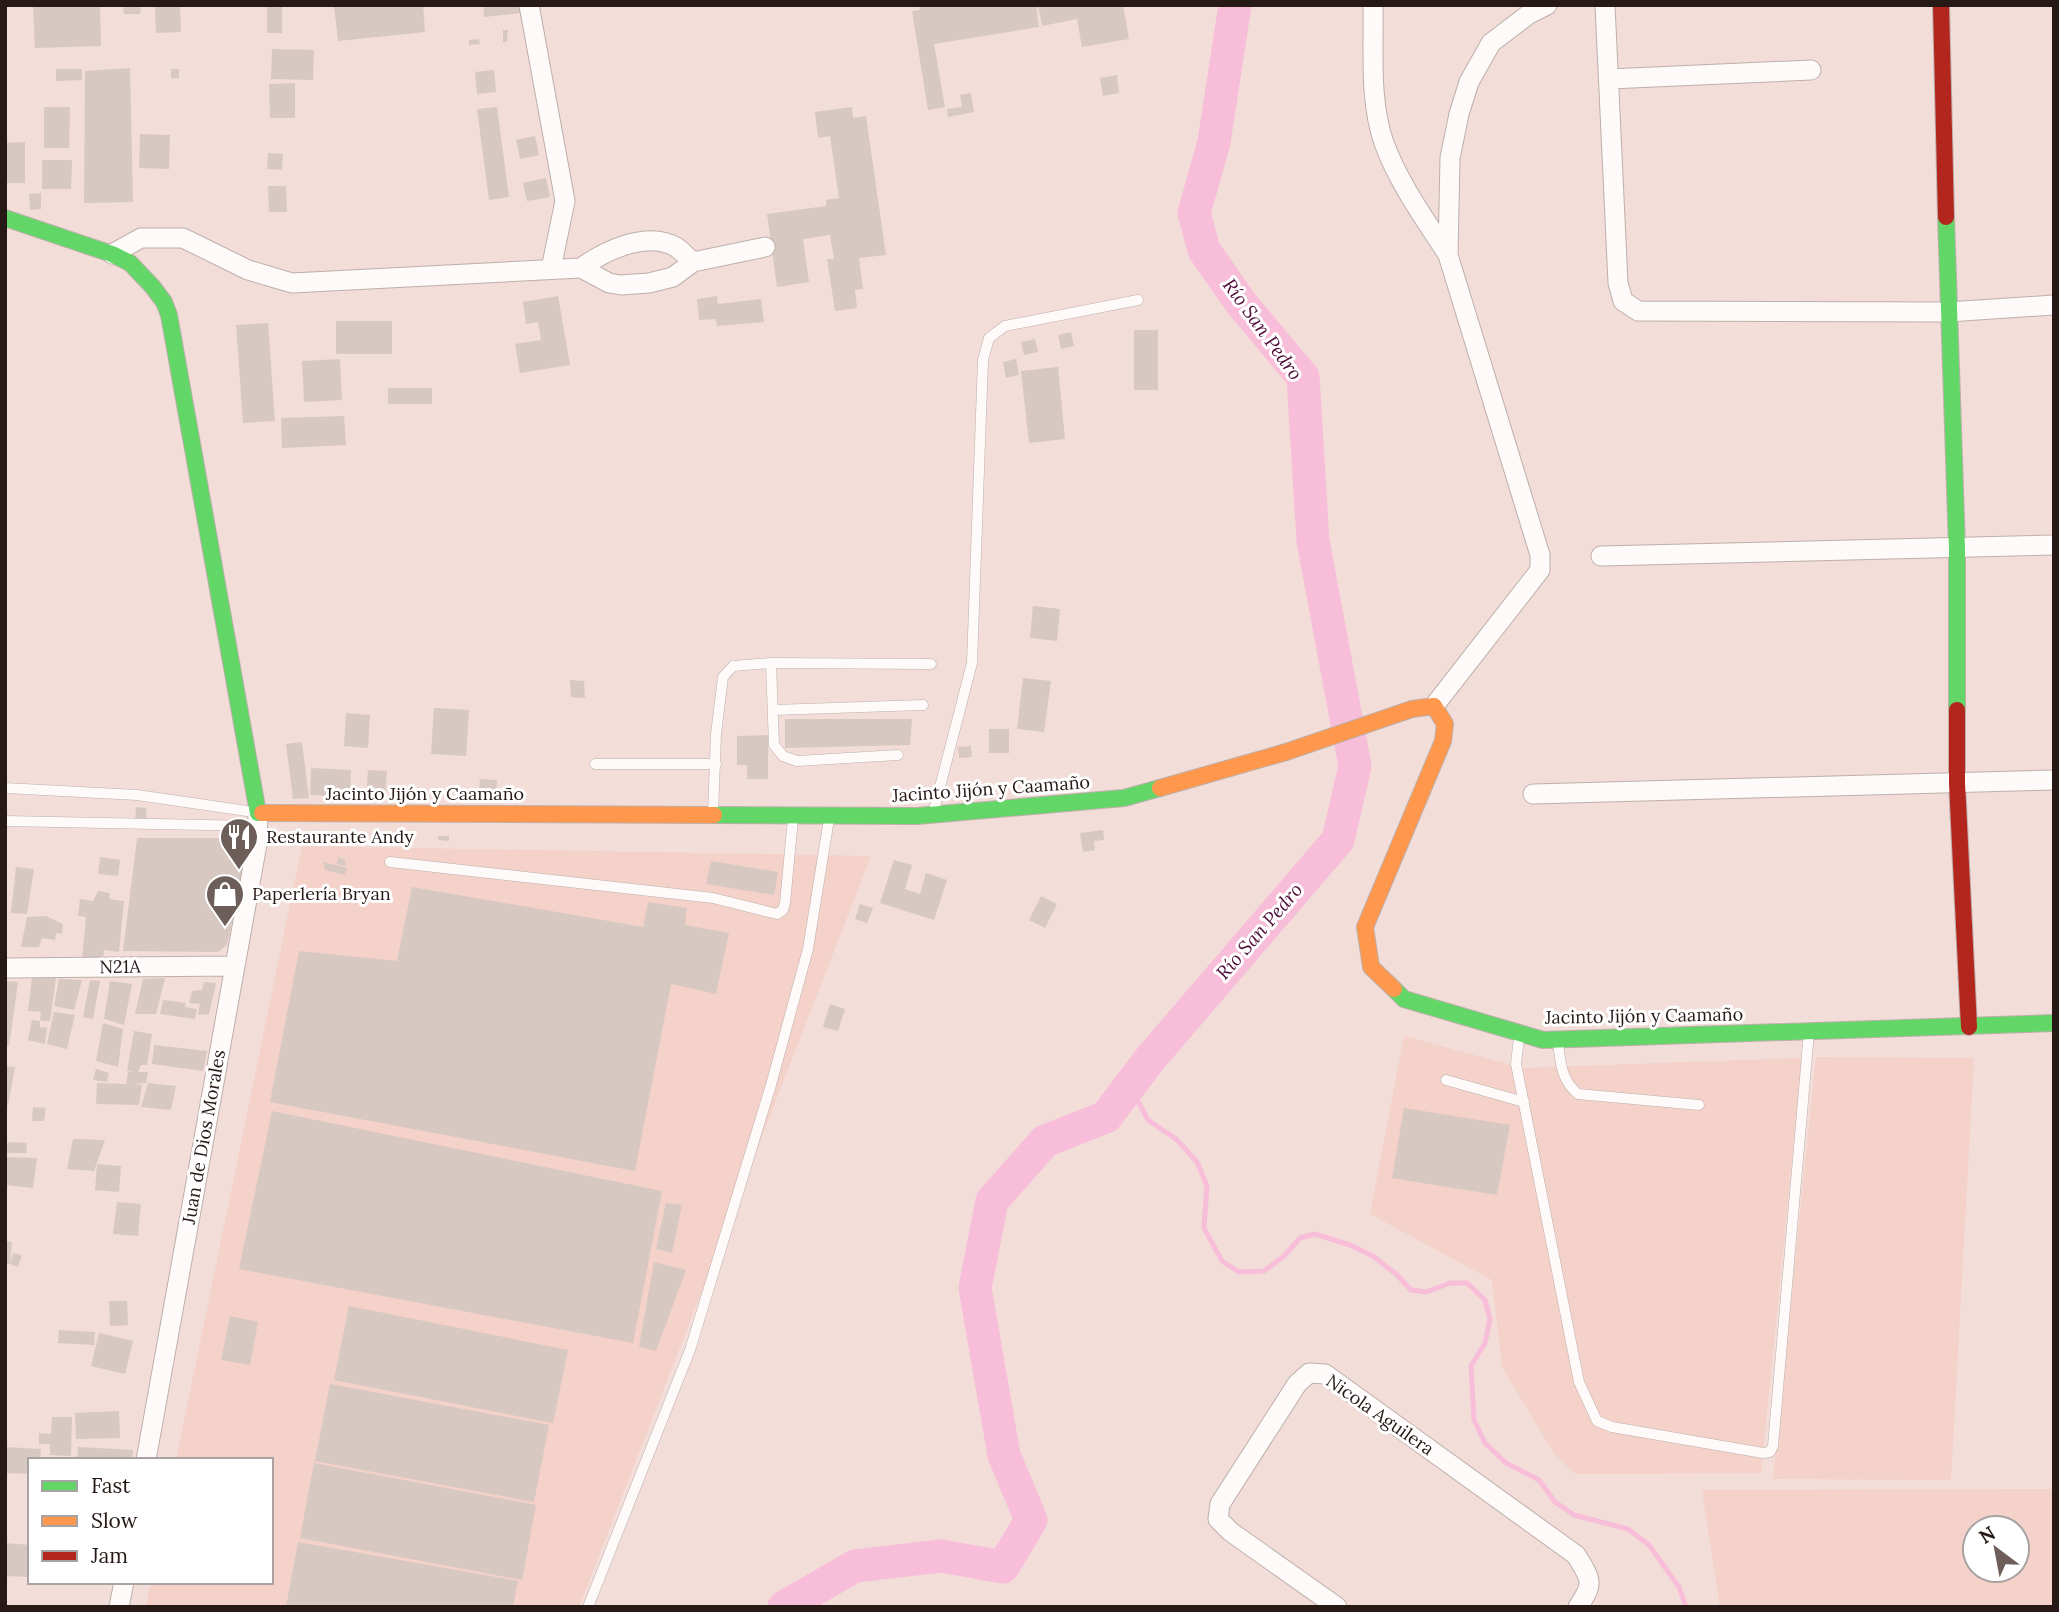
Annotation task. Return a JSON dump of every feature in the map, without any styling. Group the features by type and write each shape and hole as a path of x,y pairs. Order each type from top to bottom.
{"street":[{"path":"529,5 565,201 551,269"},
{"path":"1373,5 1374,97 1384,142 1403,187 1448,255 1541,555 1540,570 1529,586 1434,706"},
{"path":"1448,255 1450,158 1469,82 1491,43 1547,5"},
{"path":"1605,5 1618,283 1623,301 1638,311 1948,312 2054,305"},
{"path":"1941,5 1957,548 1957,783 1969,1027"},
{"path":"1609,79 1811,71"},
{"path":"5,218 112,254 130,263 146,278 164,302 169,315 258,820"},
{"path":"112,254 141,238 183,237 248,270 292,283 581,268 599,279 621,285 649,283 673,277 693,262 765,247"},
{"path":"581,268 599,255 627,244 651,241 675,246 693,262"},
{"path":"1601,556 2054,545"},
{"name":"Jacinto Jijón y Caamaño","path":"258,820 933,814 1124,798 1286,752 1412,709 1434,706 1445,724 1443,741 1365,927 1371,967 1404,999 1544,1040 2054,1024"},
{"path":"1533,794 2054,780"},
{"name":"Juan de Dios Morales","path":"146,1458 257,844 258,820"},
{"name":"N21A","path":"5,968 235,966"},
{"name":"Nicola Aguilera","path":"1337,1607 1231,1532 1218,1519 1220,1504 1297,1384 1308,1373 1325,1374 1576,1555 1588,1575 1584,1599"},
{"path":"119,1607 124,1584"}],"lane":[{"path":"933,814 972,663 983,360 989,338 1005,326 1138,300"},
{"path":"771,663 774,745 783,757 797,761 898,755"},
{"path":"713,815 716,734 723,677 733,666 771,663 931,664"},
{"path":"773,710 923,705"},
{"path":"595,764 716,764"},
{"path":"5,788 137,795 258,820"},
{"path":"390,862 713,898 777,914 783,910 785,903 794,815"},
{"path":"588,1607 690,1350 755,1138 808,949 830,815"},
{"path":"5,821 258,820"},
{"path":"1519,1033 1516,1064 1579,1382 1597,1420 1612,1427 1763,1453 1770,1452 1773,1446 1809,1032"},
{"path":"1557,1039 1562,1074 1567,1085 1578,1094 1699,1105"},
{"path":"1446,1080 1524,1102"}],"shaded area":[{"path":"302,846 871,856 579,1607 146,1607 151,1584 273,1584 273,1458 176,1458"},
{"path":"1404,1036 1522,1068 1802,1058 1761,1473 1576,1474 1555,1455 1502,1367 1492,1280 1370,1214"},
{"path":"1816,1057 1974,1058 1951,1480 1773,1479"},
{"path":"2054,1489 2054,1607 1720,1607 1702,1490"}],"building":[{"path":"33,5 100,5 101,46 35,48"},
{"path":"123,5 141,5 140,14 124,14"},
{"path":"155,5 180,5 181,32 156,33"},
{"path":"267,5 282,5 282,33 267,33"},
{"path":"423,5 425,32 338,41 334,6"},
{"path":"483,5 520,5 521,13 484,17"},
{"path":"919,5 1036,5 1039,27 934,44 945,107 928,110 912,11 920,10"},
{"path":"1038,5 1123,5 1129,39 1082,47 1077,19 1042,26"},
{"path":"503,30 508,30 507,42 503,42"},
{"path":"479,39 480,44 469,45 469,40"},
{"path":"272,49 314,50 313,80 271,79"},
{"path":"130,68 133,202 84,203 85,71"},
{"path":"56,69 82,69 82,80 56,81"},
{"path":"171,69 179,69 179,78 171,78"},
{"path":"494,70 496,92 477,94 475,72"},
{"path":"1117,75 1119,93 1103,96 1100,78"},
{"path":"295,83 295,118 270,118 269,84"},
{"path":"971,93 974,112 948,117 947,109 962,107 960,95"},
{"path":"44,107 70,107 69,148 44,148"},
{"path":"497,107 509,197 489,200 477,109"},
{"path":"852,107 853,118 866,116 886,255 859,258 863,289 855,290 857,308 835,311 827,259 834,259 830,235 803,239 809,282 777,287 767,214 826,206 826,200 839,198 830,136 818,138 815,112"},
{"path":"140,134 170,135 169,169 139,168"},
{"path":"535,136 539,155 520,159 516,140"},
{"path":"25,142 25,183 5,183 5,143"},
{"path":"268,153 283,154 282,170 267,169"},
{"path":"42,160 72,160 71,189 42,189"},
{"path":"546,178 550,197 527,201 523,183"},
{"path":"268,186 286,186 287,212 269,212"},
{"path":"41,193 41,209 30,210 29,194"},
{"path":"558,296 570,365 520,373 515,344 541,340 538,322 526,324 523,302"},
{"path":"717,296 718,304 761,299 764,322 717,326 716,319 699,320 697,299"},
{"path":"336,321 392,321 392,354 336,354"},
{"path":"268,323 275,421 243,423 236,325"},
{"path":"1134,330 1158,330 1158,390 1134,390"},
{"path":"1071,332 1074,346 1061,349 1058,335"},
{"path":"1035,339 1038,352 1024,355 1021,342"},
{"path":"340,359 342,400 304,402 302,361"},
{"path":"1016,359 1019,375 1006,378 1003,362"},
{"path":"1058,367 1065,439 1029,443 1021,371"},
{"path":"388,388 432,388 432,404 388,404"},
{"path":"344,416 346,445 282,448 281,418"},
{"path":"1033,606 1060,609 1057,641 1030,638"},
{"path":"1023,678 1051,681 1044,732 1017,729"},
{"path":"570,680 584,681 585,698 571,697"},
{"path":"434,708 469,710 466,756 431,754"},
{"path":"346,713 370,715 368,748 344,746"},
{"path":"785,719 912,719 910,745 785,748"},
{"path":"989,729 1009,729 1009,753 989,753"},
{"path":"768,735 768,779 747,779 747,765 737,765 737,736"},
{"path":"302,742 309,798 293,799 286,744"},
{"path":"971,746 972,757 959,758 958,747"},
{"path":"311,768 351,770 350,796 310,795"},
{"path":"368,770 387,771 385,799 366,797"},
{"path":"480,779 497,780 496,802 478,800"},
{"path":"136,807 146,808 147,820 135,820"},
{"path":"1103,830 1104,840 1094,841 1095,850 1083,852 1080,833"},
{"path":"438,836 449,836 449,841 438,840"},
{"path":"137,838 251,838 227,945 218,952 123,951"},
{"path":"100,857 120,860 118,876 98,874"},
{"path":"338,857 345,860 346,866 337,864"},
{"path":"894,860 912,865 905,889 920,894 926,873 947,880 934,920 880,903"},
{"path":"711,861 778,872 774,895 706,884"},
{"path":"323,862 347,868 345,875 325,870"},
{"path":"16,867 34,869 27,914 11,913"},
{"path":"412,887 643,927 648,902 687,908 685,925 729,933 716,994 671,984 635,1171 270,1102 299,951 397,961"},
{"path":"98,891 110,893 109,899 124,901 119,952 104,950 103,960 82,958 86,917 78,916 80,899 93,901"},
{"path":"1041,896 1057,904 1045,928 1029,920"},
{"path":"860,904 873,908 867,923 855,919"},
{"path":"46,916 63,924 62,934 56,933 55,940 42,938 39,947 21,947 27,917"},
{"path":"32,978 56,978 50,1021 40,1021 41,1012 28,1011"},
{"path":"165,978 156,1014 135,1014 143,979"},
{"path":"59,979 82,980 74,1010 54,1006"},
{"path":"90,980 100,981 93,1019 83,1017"},
{"path":"5,981 18,982 9,1046 5,1045"},
{"path":"110,981 132,984 124,1025 104,1019"},
{"path":"204,982 216,983 209,1014 198,1015 200,1004 189,1003 192,991 202,990"},
{"path":"163,1000 186,1003 185,1007 197,1009 195,1019 160,1014"},
{"path":"830,1004 845,1009 838,1031 823,1027"},
{"path":"54,1012 75,1015 67,1049 47,1044"},
{"path":"32,1020 40,1021 40,1028 47,1027 45,1044 28,1040"},
{"path":"103,1023 123,1029 118,1067 96,1061"},
{"path":"134,1031 152,1034 147,1065 141,1065 138,1072 148,1072 146,1083 133,1084 142,1085 139,1105 96,1104 97,1083 126,1084 128,1072 134,1072 127,1071"},
{"path":"154,1045 207,1051 203,1071 152,1064"},
{"path":"5,1066 15,1067 8,1105 5,1105"},
{"path":"96,1069 109,1073 107,1082 93,1080"},
{"path":"148,1083 176,1086 171,1110 141,1107"},
{"path":"33,1107 46,1108 44,1121 32,1121"},
{"path":"1404,1108 1510,1125 1497,1195 1392,1178"},
{"path":"272,1111 662,1191 633,1343 239,1269"},
{"path":"73,1139 105,1140 94,1171 67,1169"},
{"path":"8,1142 27,1143 26,1153 6,1153"},
{"path":"5,1157 37,1158 33,1188 5,1185"},
{"path":"97,1164 121,1166 119,1192 95,1190"},
{"path":"117,1202 141,1204 138,1236 113,1234"},
{"path":"666,1203 682,1205 672,1253 656,1249"},
{"path":"5,1241 12,1242 10,1264 5,1264"},
{"path":"13,1253 22,1255 18,1267 10,1264"},
{"path":"654,1262 686,1270 656,1351 639,1347"},
{"path":"109,1301 127,1301 128,1325 110,1326"},
{"path":"349,1306 568,1350 553,1423 334,1380"},
{"path":"230,1316 258,1322 250,1365 221,1360"},
{"path":"59,1330 95,1332 94,1345 58,1343"},
{"path":"99,1333 133,1341 125,1374 91,1366"},
{"path":"330,1384 549,1425 534,1502 315,1461"},
{"path":"119,1411 120,1438 76,1439 75,1413"},
{"path":"52,1417 72,1417 71,1456 50,1455 50,1444 39,1444 39,1433 51,1434"},
{"path":"5,1447 41,1449 40,1458 28,1458 28,1474 5,1473"},
{"path":"78,1447 133,1450 132,1458 77,1458"},
{"path":"314,1463 536,1505 522,1580 300,1538"},
{"path":"298,1542 518,1581 513,1607 286,1607"},
{"path":"5,1543 28,1545 28,1577 5,1576"}],"waterway":[{"name":"Río San Pedro","path":"784,1607 855,1566 941,1556 1003,1567 1031,1520 1004,1455 975,1288 992,1201 1045,1141 1106,1117 1150,1059 1338,840 1355,766 1313,541 1303,377 1241,303 1204,250 1194,213 1214,142 1235,5"},
{"path":"1130,1086 1148,1120 1176,1139 1197,1162 1207,1186 1204,1228 1222,1261 1239,1272 1264,1271 1284,1256 1300,1238 1315,1234 1350,1245 1373,1256 1411,1290 1426,1292 1450,1283 1467,1283 1485,1300 1490,1319 1485,1343 1471,1366 1474,1420 1485,1443 1506,1463 1539,1480 1555,1502 1574,1515 1628,1529 1649,1545 1679,1587 1686,1607"}],"traffic: fast":[{"path":"1946,217 1957,549 1957,710"},
{"path":"5,218 112,254 130,263 164,302 169,315 258,813 262,813"},
{"path":"714,815 917,816 1124,798 1160,788"},
{"path":"1394,989 1404,999 1543,1040 2054,1023"}],"traffic: slow":[{"path":"1160,788 1286,752 1412,709 1434,706 1445,724 1443,741 1365,927 1371,967 1394,989"},
{"path":"262,813 714,815"}],"traffic: jam":[{"path":"1941,5 1946,217"},
{"path":"1957,710 1957,783 1969,1027"}],"place":[{"name":"Restaurante Andy","path":"239,871"},
{"name":"Paperlería Bryan","path":"225,928"}]}
